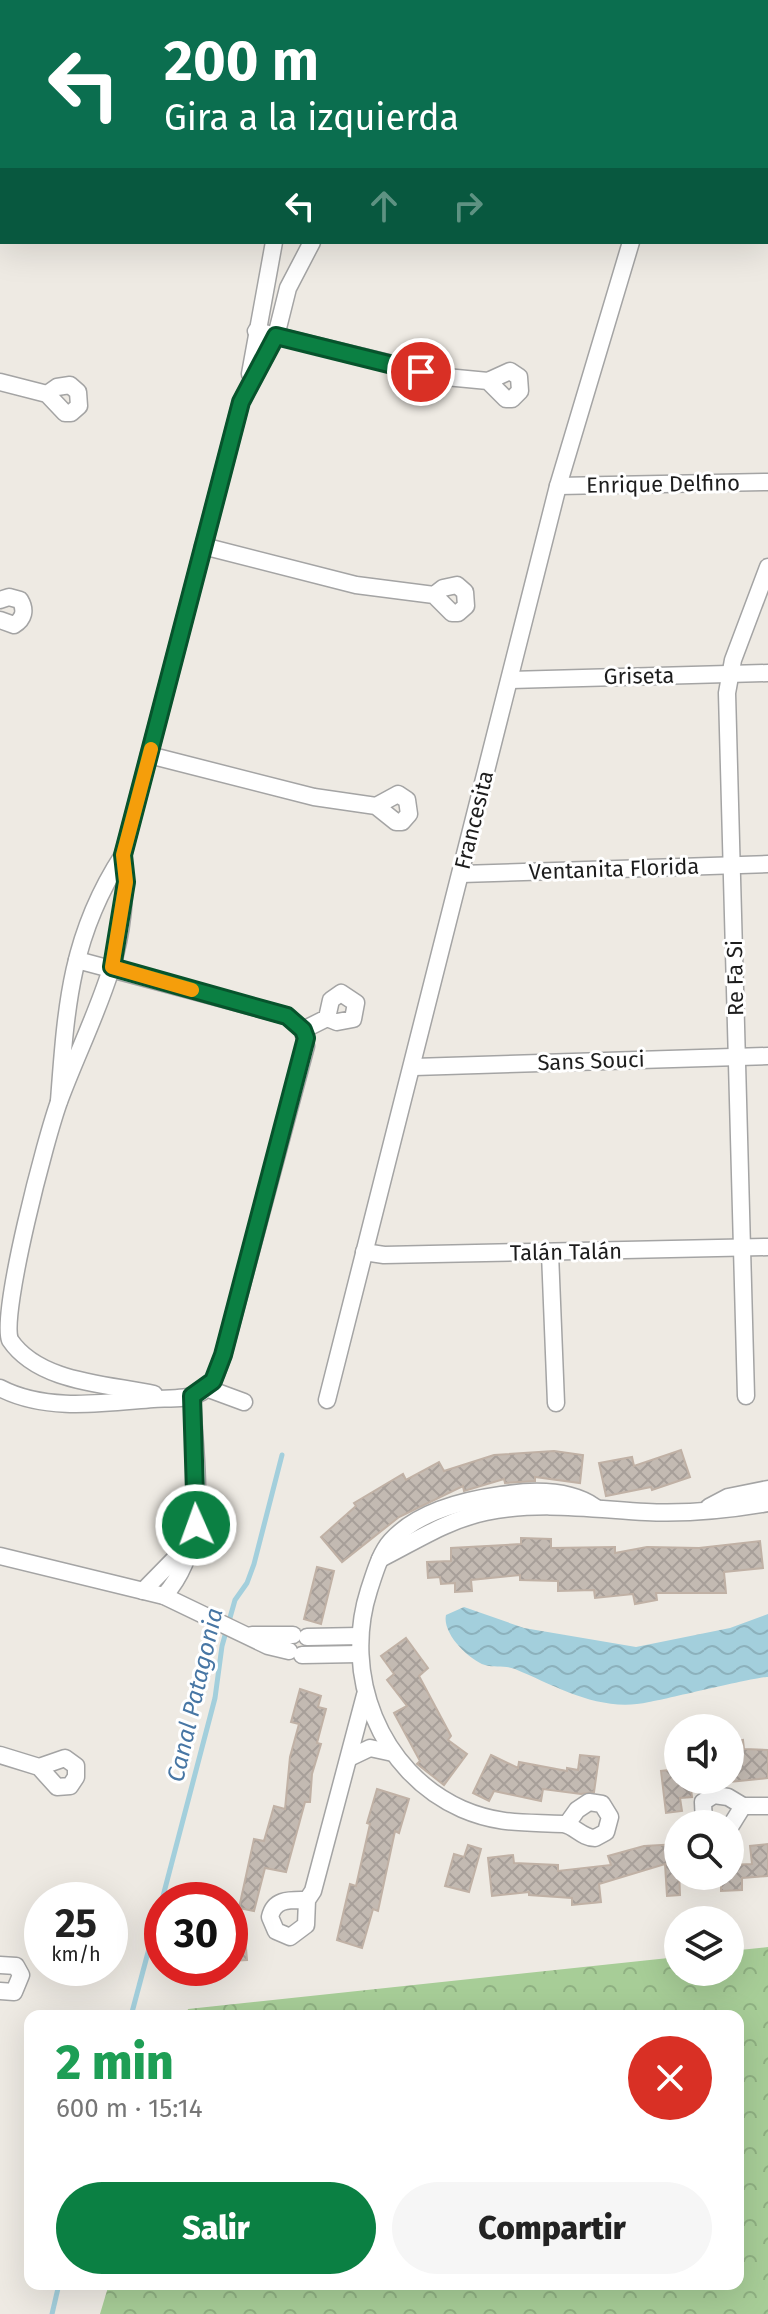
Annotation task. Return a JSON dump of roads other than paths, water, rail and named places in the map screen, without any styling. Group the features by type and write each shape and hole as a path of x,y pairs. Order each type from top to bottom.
{"street":[{"path":"59,1101 64,1025 77,960 91,909 123,855 203,546 249,383 274,244"},
{"path":"249,383 276,336 288,288 311,244"},
{"name":"Francesita","path":"327,1400 414,1067 558,486 630,244"},
{"path":"256,331 372,362 446,377 488,381"},
{"path":"0,382 47,394"},
{"name":"Enrique Delfino","path":"558,486 768,482"},
{"path":"203,546 356,585 434,595"},
{"name":"Re Fa Si","path":"746,1396 729,674 768,567"},
{"path":"0,600 15,597 24,610 22,619 14,625 0,620"},
{"name":"Griseta","path":"510,680 768,673"},
{"path":"149,755 314,797 376,806"},
{"path":"123,855 126,882 112,967 59,1101 13,1265 4,1325 9,1338 22,1353 45,1369 171,1398"},
{"name":"Ventanita Florida","path":"461,874 768,864"},
{"path":"77,960 287,1016 303,1030 306,1046 223,1355 213,1381 199,1392"},
{"path":"303,1030 327,1018"},
{"name":"Sans Souci","path":"414,1067 768,1056"},
{"name":"Talán Talán","path":"364,1252 550,1253 768,1247"},
{"path":"550,1253 556,1403"},
{"path":"0,1288 13,1265"},
{"path":"0,1388 18,1397 68,1403 171,1398 199,1392 244,1402"},
{"path":"164,1596 181,1576 196,1525 199,1392"},
{"path":"705,1509 728,1497 768,1489"},
{"path":"567,1824 524,1825 461,1809 413,1776 393,1753 365,1695 359,1654 365,1601 380,1559 435,1528 485,1512 514,1507 595,1507 648,1512 732,1509 768,1503"},
{"path":"143,1591 193,1540"},
{"path":"0,1556 164,1596 242,1635 359,1654"},
{"path":"298,1645 359,1636"},
{"path":"307,1900 313,1891 365,1695"},
{"path":"349,1758 370,1748 393,1753"},
{"path":"0,1755 39,1767"},
{"path":"701,1810 708,1797 721,1795 743,1806 768,1806"},
{"path":"741,1810 743,1806"},
{"path":"0,1965 16,1966 21,1975 14,1992 0,1991"}],"water":[{"path":"464,1607 524,1628 636,1647 730,1628 768,1614 768,1677 649,1702 613,1704 596,1701 515,1669 485,1665 471,1657 452,1637 446,1622 446,1615"}],"waterway":[{"name":"Canal Patagonia","path":"167,1882 215,1698 222,1646 235,1600 247,1583 254,1564 282,1455"},
{"name":"Canal Patagonia","path":"133,2010 144,1967"},
{"name":"Canal Patagonia","path":"52,2314 58,2290"}]}
